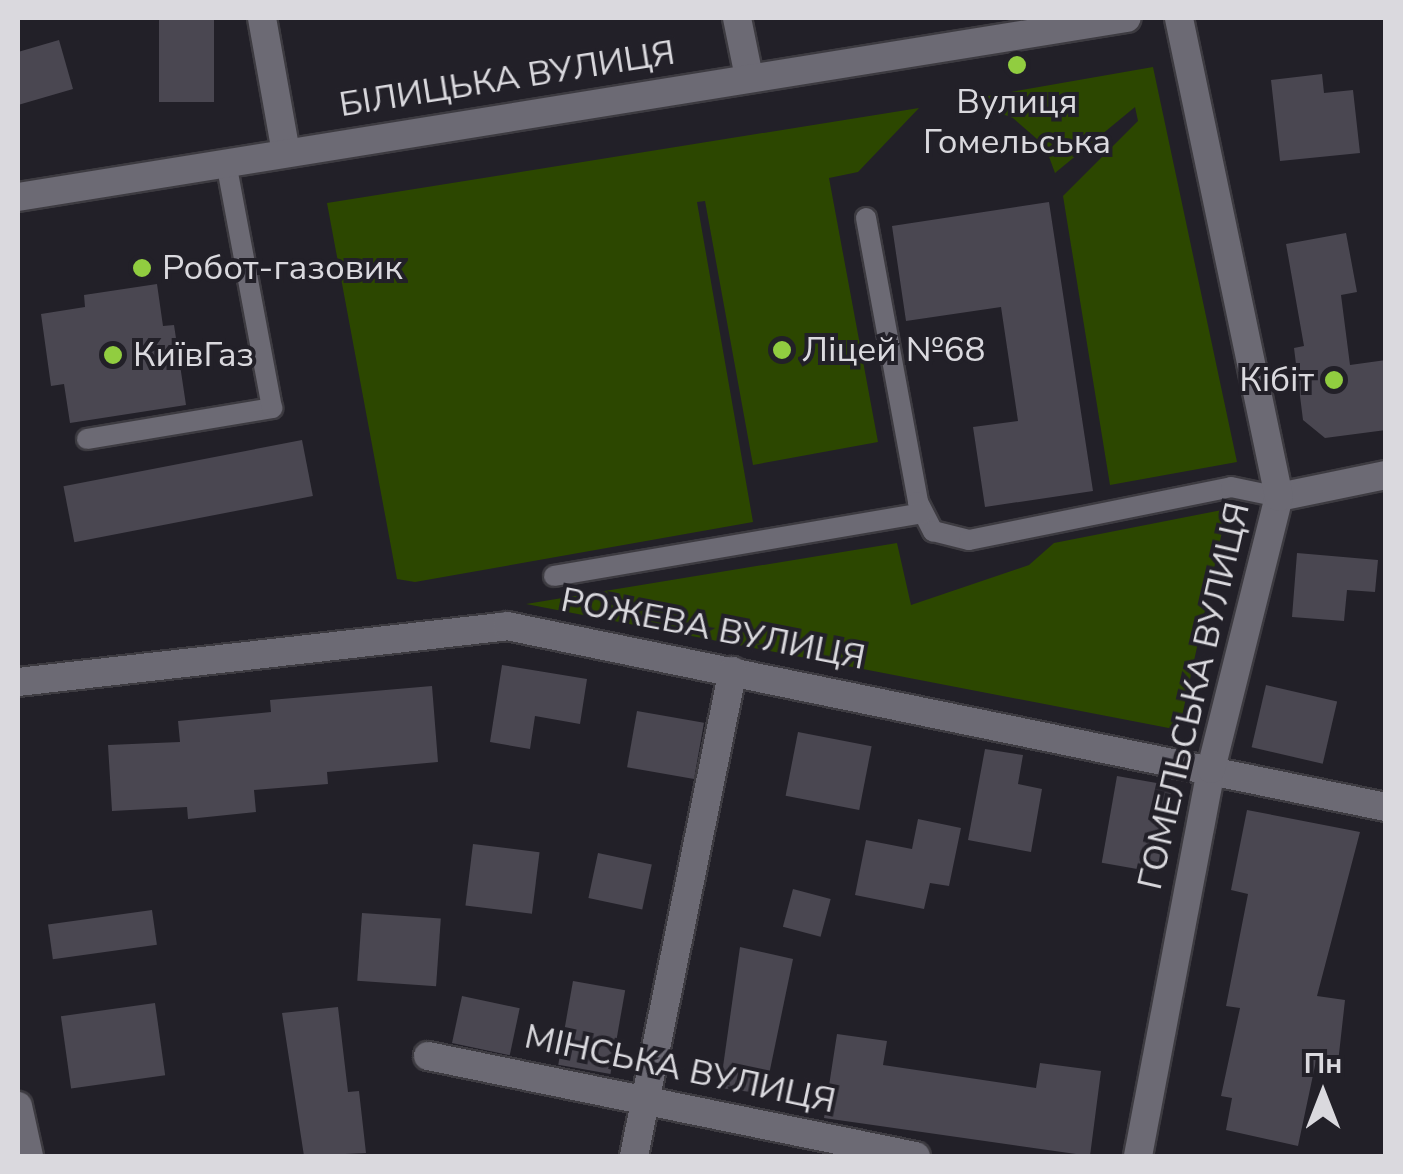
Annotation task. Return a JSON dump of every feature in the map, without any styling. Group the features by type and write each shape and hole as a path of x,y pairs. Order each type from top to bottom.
{"street":[{"path":"262,18 286,152"},
{"path":"737,18 750,77"},
{"name":"БІЛИЦЬКА ВУЛИЦЯ","path":"18,197 1127,18"},
{"name":"ГОМЕЛЬСЬКА ВУЛИЦЯ","path":"1138,1156 1211,769 1279,497 1179,18"},
{"path":"1279,497 1386,475"},
{"name":"РОЖЕВА ВУЛИЦЯ","path":"18,682 507,626 1386,807"},
{"path":"634,1156 733,671"},
{"name":"МІНСЬКА ВУЛИЦЯ","path":"428,1056 916,1156"},
{"path":"18,1106 29,1156"}],"lane":[{"path":"88,439 272,408 226,162"},
{"path":"866,218 923,512 933,531 970,540 1231,488 1279,497"},
{"path":"554,576 923,512"}],"green space":[{"path":"1153,67 1237,462 1110,485 1063,196 1138,121 1135,107 1055,173 1045,146 1013,118 965,100"},
{"path":"919,108 858,172 829,178 878,442 753,465 705,201 697,202 753,522 415,582 397,579 327,203"},
{"path":"1227,509 1179,730 526,604 897,543 911,605 1029,565 1054,543"}],"building":[{"path":"159,18 214,18 214,102 159,102"},
{"path":"59,40 73,89 18,105 18,52"},
{"path":"1322,74 1324,93 1353,90 1360,153 1280,161 1271,80"},
{"path":"1049,202 1093,491 985,507 973,427 1018,421 1001,307 906,321 892,226"},
{"name":"Кібіт","path":"1346,233 1357,292 1341,295 1350,365 1386,360 1386,430 1325,438 1303,420 1294,348 1304,346 1286,244"},
{"name":"КиївГаз","path":"157,284 163,326 174,325 186,405 70,423 64,384 51,386 41,314 85,307 84,295"},
{"path":"302,440 313,496 74,542 63,486"},
{"path":"1297,553 1378,560 1375,592 1347,590 1344,621 1292,617"},
{"path":"502,665 587,679 580,724 535,716 530,749 490,742"},
{"path":"1266,685 1337,701 1323,764 1252,747"},
{"path":"432,686 438,762 327,772 328,784 254,790 256,812 188,819 187,807 112,811 108,745 180,742 178,721 271,712 270,700"},
{"path":"637,711 704,723 694,779 627,767"},
{"path":"798,732 872,746 859,810 786,796"},
{"path":"985,749 1023,755 1018,784 1042,789 1031,852 968,840"},
{"path":"1117,776 1172,786 1157,872 1102,863"},
{"path":"1247,810 1360,832 1317,996 1345,1000 1338,1063 1316,1061 1298,1146 1226,1130 1232,1098 1221,1096 1240,1008 1226,1006 1248,894 1231,890"},
{"path":"918,819 961,828 949,886 930,883 924,909 855,895 866,840 912,849"},
{"path":"473,844 540,852 532,914 465,906"},
{"path":"598,853 652,864 642,909 588,898"},
{"path":"793,889 831,899 821,937 783,927"},
{"path":"152,910 157,945 53,959 48,925"},
{"path":"362,913 441,919 436,986 357,981"},
{"path":"740,947 793,959 765,1094 720,1088"},
{"path":"573,981 625,990 610,1074 558,1065"},
{"path":"462,996 520,1008 510,1055 452,1043"},
{"path":"155,1003 165,1075 71,1089 61,1016"},
{"path":"338,1007 348,1092 359,1091 366,1153 304,1156 282,1013"},
{"path":"837,1034 887,1041 883,1065 1036,1088 1040,1063 1101,1071 1090,1156 824,1118"}],"place":[{"name":"Вулиця Гомельська","path":"1017,65"},
{"name":"Робот-газовик","path":"142,268"},
{"name":"Ліцей №68","path":"782,350"},
{"name":"КиївГаз","path":"113,355"},
{"name":"Кібіт","path":"1334,380"}]}
